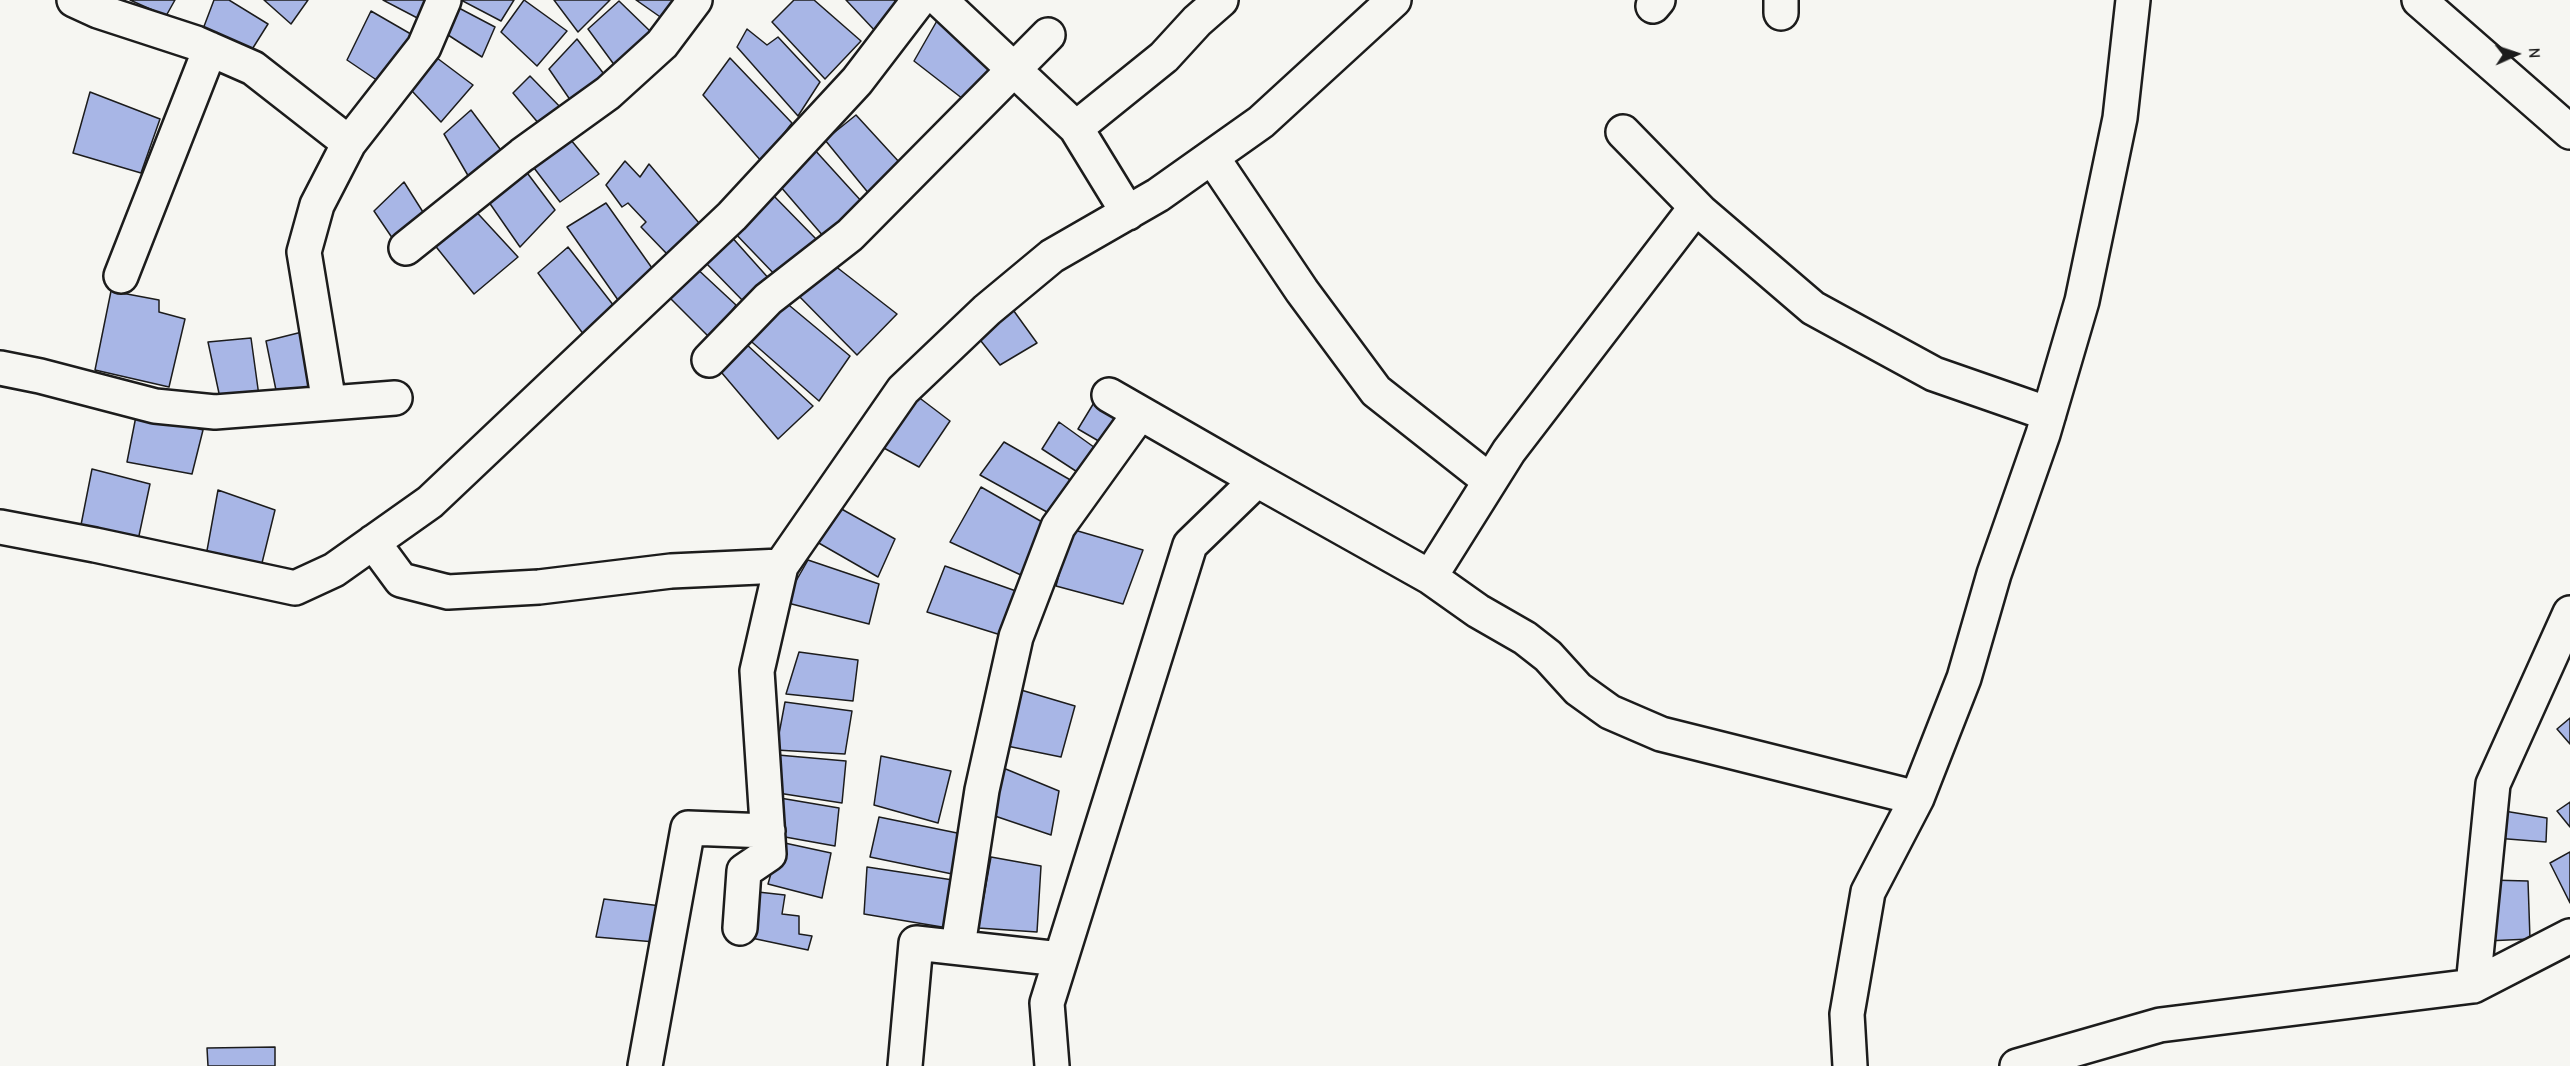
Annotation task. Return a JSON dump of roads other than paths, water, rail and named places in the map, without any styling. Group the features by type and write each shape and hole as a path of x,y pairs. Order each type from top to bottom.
{"main road":[{"path":"74,0 98,11 210,49 253,68 349,143"},
{"path":"329,403 304,252 317,205 349,143 424,47 444,0"},
{"path":"406,248 522,155 608,93 662,44 695,0"},
{"path":"0,527 295,588 334,570 430,502 732,216 857,81 920,0"},
{"path":"940,0 1076,129 1128,213"},
{"path":"1076,129 1164,57 1197,21 1221,0"},
{"path":"740,928 744,871 770,854 757,671 781,566 903,390 987,310 1052,256 1158,195 1261,122 1394,0"},
{"path":"1850,1066 1846,1014 1868,892 1917,798 1964,678 1994,574 2049,414 2082,301 2118,130 2133,0"},
{"path":"2419,0 2570,132"},
{"path":"709,360 768,299 850,235 1048,35"},
{"path":"121,276 210,49"},
{"path":"1623,132 1696,207 1813,308 1934,374 2049,414"},
{"path":"1212,157 1302,291 1376,391 1490,481"},
{"path":"1430,576 1509,451 1696,207"},
{"path":"0,368 167,407 215,412 395,398"},
{"path":"1109,395 1430,576 1478,611 1525,638 1548,656 1578,688 1610,712 1660,734 1917,798"},
{"path":"958,946 982,790 1016,637 1058,527 1140,413"},
{"path":"1052,1066 1047,1003 1190,545 1257,480"},
{"path":"373,542 400,580 448,592 539,587 671,571 781,566"},
{"path":"2473,986 2493,784 2570,613"},
{"path":"645,1066 688,828 768,831"},
{"path":"2017,1066 2160,1025 2473,986 2570,936"},
{"path":"905,1066 916,943 1060,959"}]}
